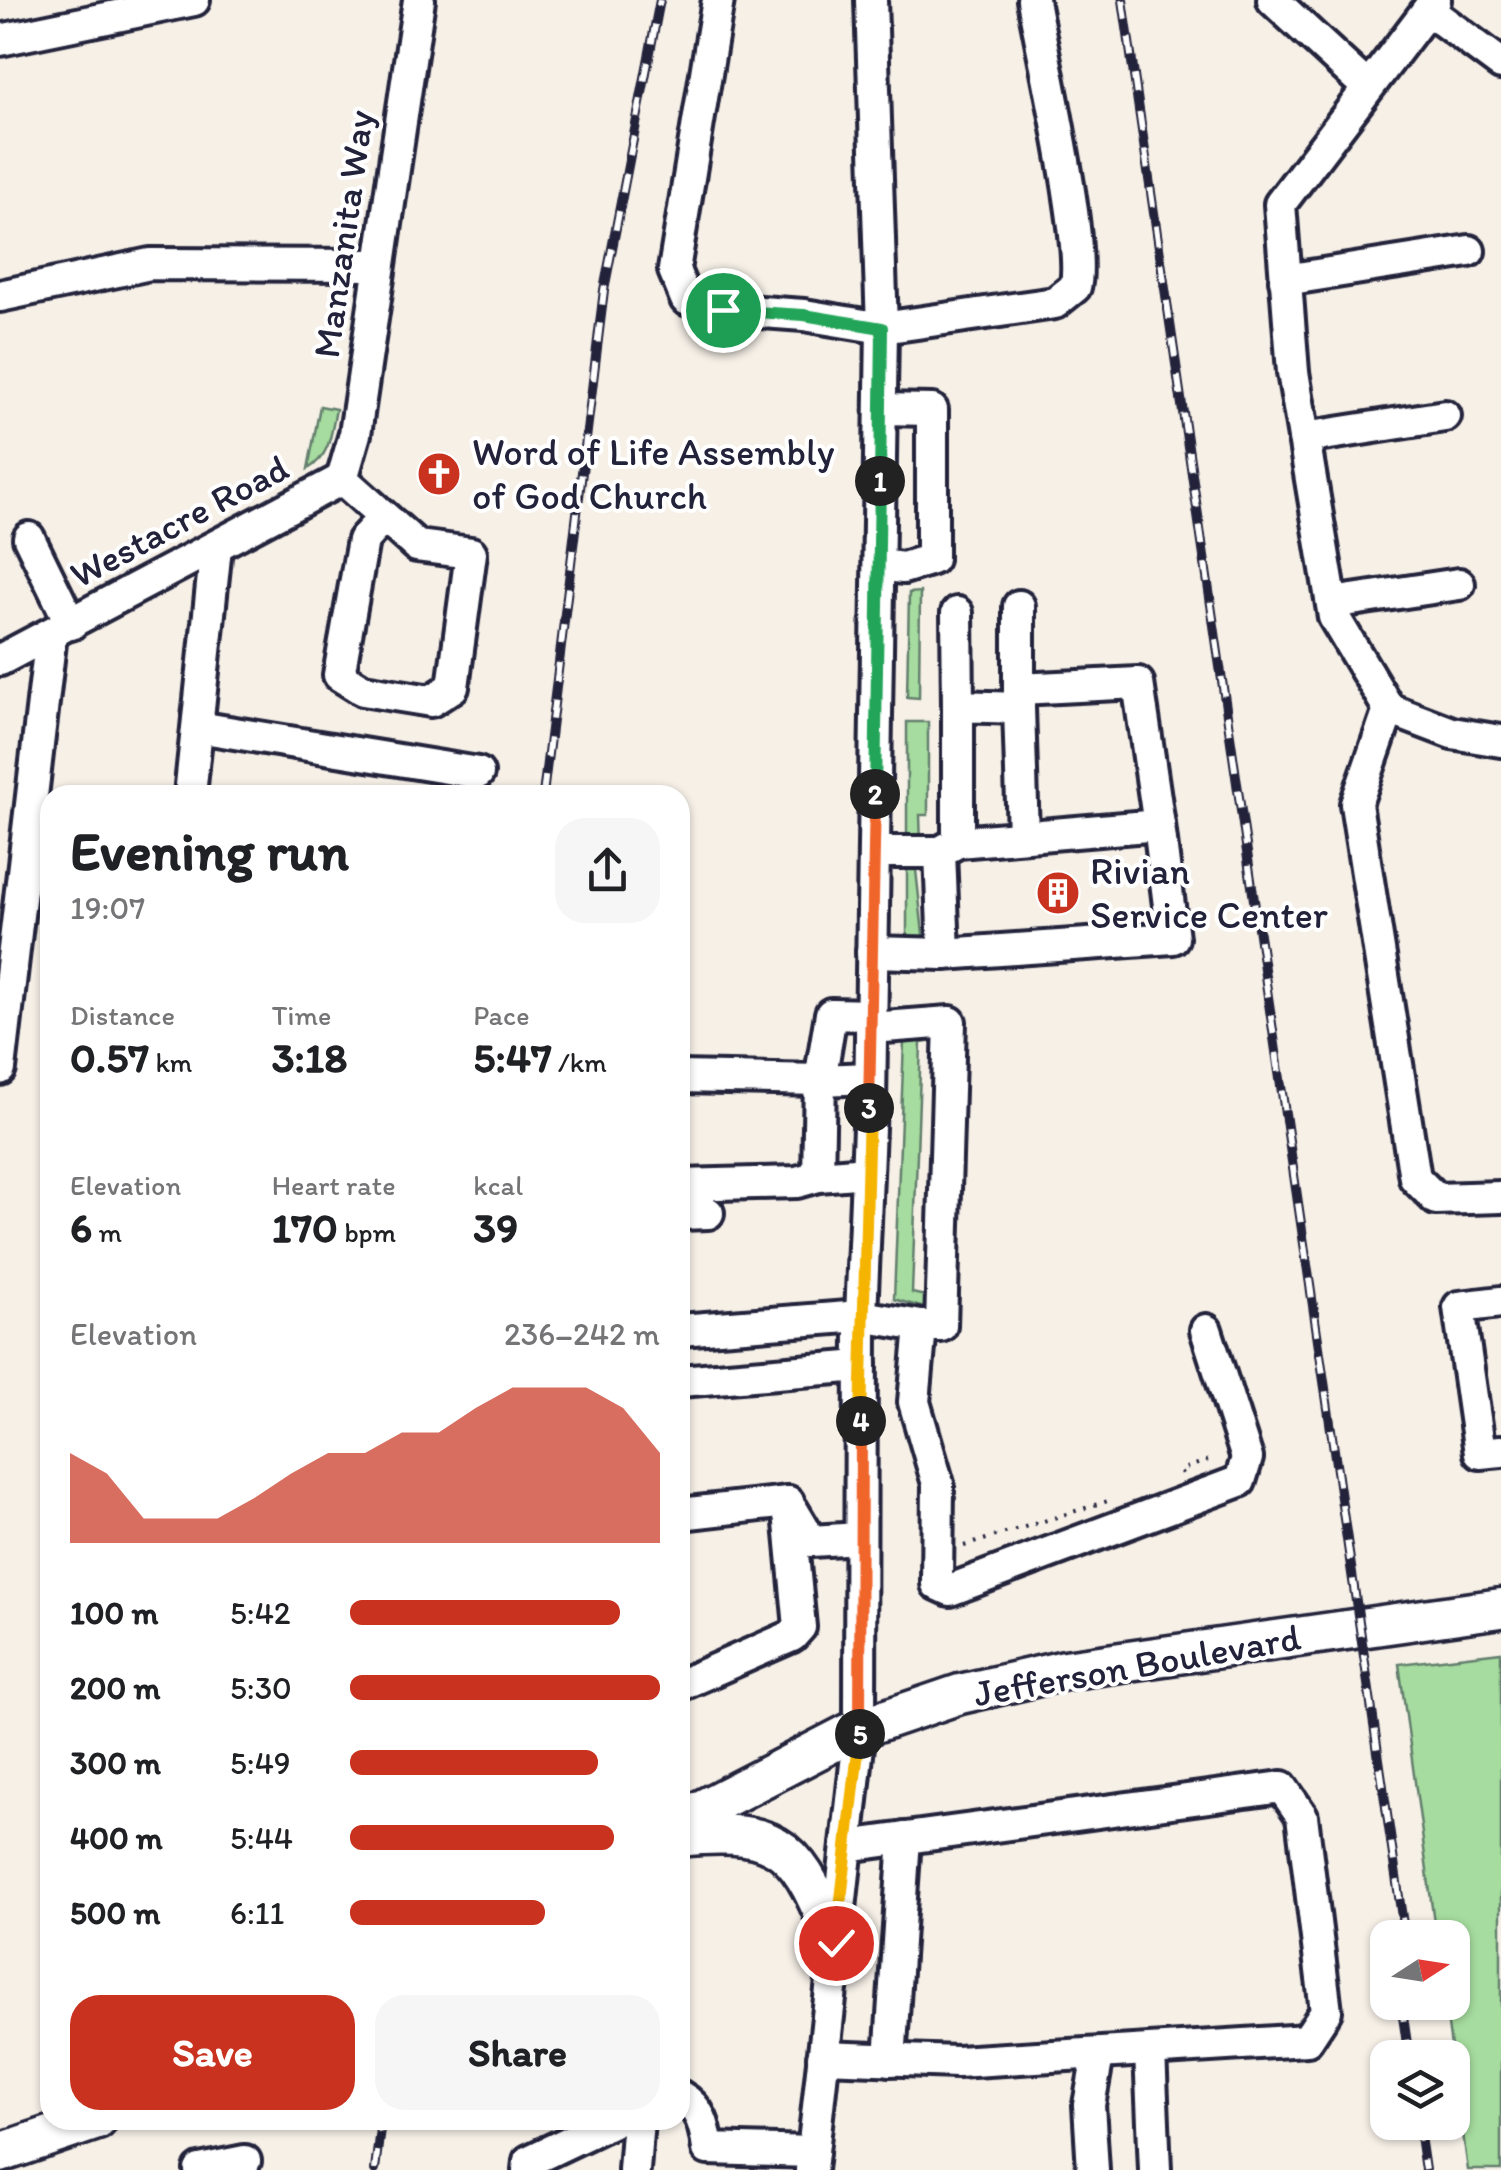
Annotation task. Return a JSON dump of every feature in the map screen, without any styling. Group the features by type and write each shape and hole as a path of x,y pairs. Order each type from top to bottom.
{"main road":[{"name":"Jefferson Boulevard","path":"690,1816 860,1728 960,1694 1065,1670 1501,1608"},
{"path":"690,1836 711,1833 773,1844 791,1854 806,1872 836,1943"},
{"path":"0,2154 68,2130"}],"street":[{"path":"0,40 194,0"},
{"name":"Manzanita Way","path":"342,479 355,434 418,0"},
{"path":"718,0 688,172 674,270 677,284 686,299 706,308 804,315 882,328 1055,302 1075,287 1077,266 1071,220 1034,0"},
{"path":"690,2102 704,2126 708,2149 716,2159 812,2161 860,1728 861,1316 870,1078 882,328 871,0"},
{"path":"1273,0 1366,86"},
{"path":"1501,64 1431,5 1280,204 1304,438 1334,617 1388,709 1452,733 1501,742"},
{"path":"1285,280 1468,251"},
{"path":"0,296 150,264 379,265"},
{"path":"879,565 903,568 932,559 932,410 881,409"},
{"path":"1304,438 1445,416"},
{"path":"342,479 384,517 416,546 471,553 453,687 431,701 363,690 339,675 364,540 384,517"},
{"name":"Westacre Road","path":"0,660 342,479"},
{"path":"0,1069 61,629 28,538"},
{"path":"191,785 216,547"},
{"path":"1332,602 1460,584"},
{"path":"1019,606 1023,836"},
{"path":"944,954 958,706 957,613"},
{"path":"872,952 944,954 1174,938 1138,682 958,706"},
{"path":"1388,709 1356,804 1415,1178 1436,1199 1501,1197"},
{"path":"198,726 478,773"},
{"path":"874,852 1158,825"},
{"path":"690,1329 861,1316 942,1326 950,1022 871,1022 831,1014 820,1080 818,1176"},
{"path":"690,1076 870,1078"},
{"path":"690,1185 797,1182 867,1172"},
{"path":"1501,1302 1459,1308 1480,1453 1501,1450"},
{"path":"921,1326 914,1402 938,1484 937,1584 950,1590 1240,1481 1246,1458 1206,1330"},
{"path":"690,1380 861,1366"},
{"path":"788,1502 810,1541 860,1538"},
{"path":"690,1513 788,1502"},
{"path":"690,1681 792,1636 802,1616 788,1502"},
{"path":"823,2057 956,2062 1307,2040 1326,2011 1302,1816 1282,1787 847,1846"},
{"path":"890,2060 906,1838"},
{"path":"1150,2052 1155,2170"},
{"path":"1093,2170 1089,2105 1098,2055"},
{"path":"528,2170 529,2162 595,2130"},
{"path":"634,2170 637,2130"},
{"path":"200,2170 245,2161"}],"path":[{"path":"1182,1476 1180,1470 1209,1460"},
{"path":"964,1535 964,1548 1128,1494"}],"green space":[{"path":"320,406 336,409 333,427 326,450 308,469"},
{"path":"920,592 919,698 907,697 909,593"},
{"path":"907,722 928,722 928,815 920,815 921,844 907,845"},
{"path":"907,870 916,870 924,943 907,943"},
{"path":"930,1035 934,1041 921,1043 912,1293 925,1296 924,1308 894,1299 904,1041"},
{"path":"1501,1652 1501,2170 1468,2170 1464,2140 1470,2140 1470,2040 1450,2040 1447,2020 1470,2020 1470,1920 1434,1920 1399,1664"}],"railway":[{"path":"544,785 604,290 660,0"},
{"path":"1123,0 1402,1920"},
{"path":"1404,2020 1406,2040"},
{"path":"375,2170 380,2130"},
{"path":"1421,2140 1425,2170"}],"place":[{"name":"Word of Life Assembly of God Church","path":"439,474"},
{"name":"Rivian Service Center","path":"1058,893"}],"route":[{"path":"723,310 804,315 882,328 870,1104 861,1316 860,1728 836,1943"}]}
